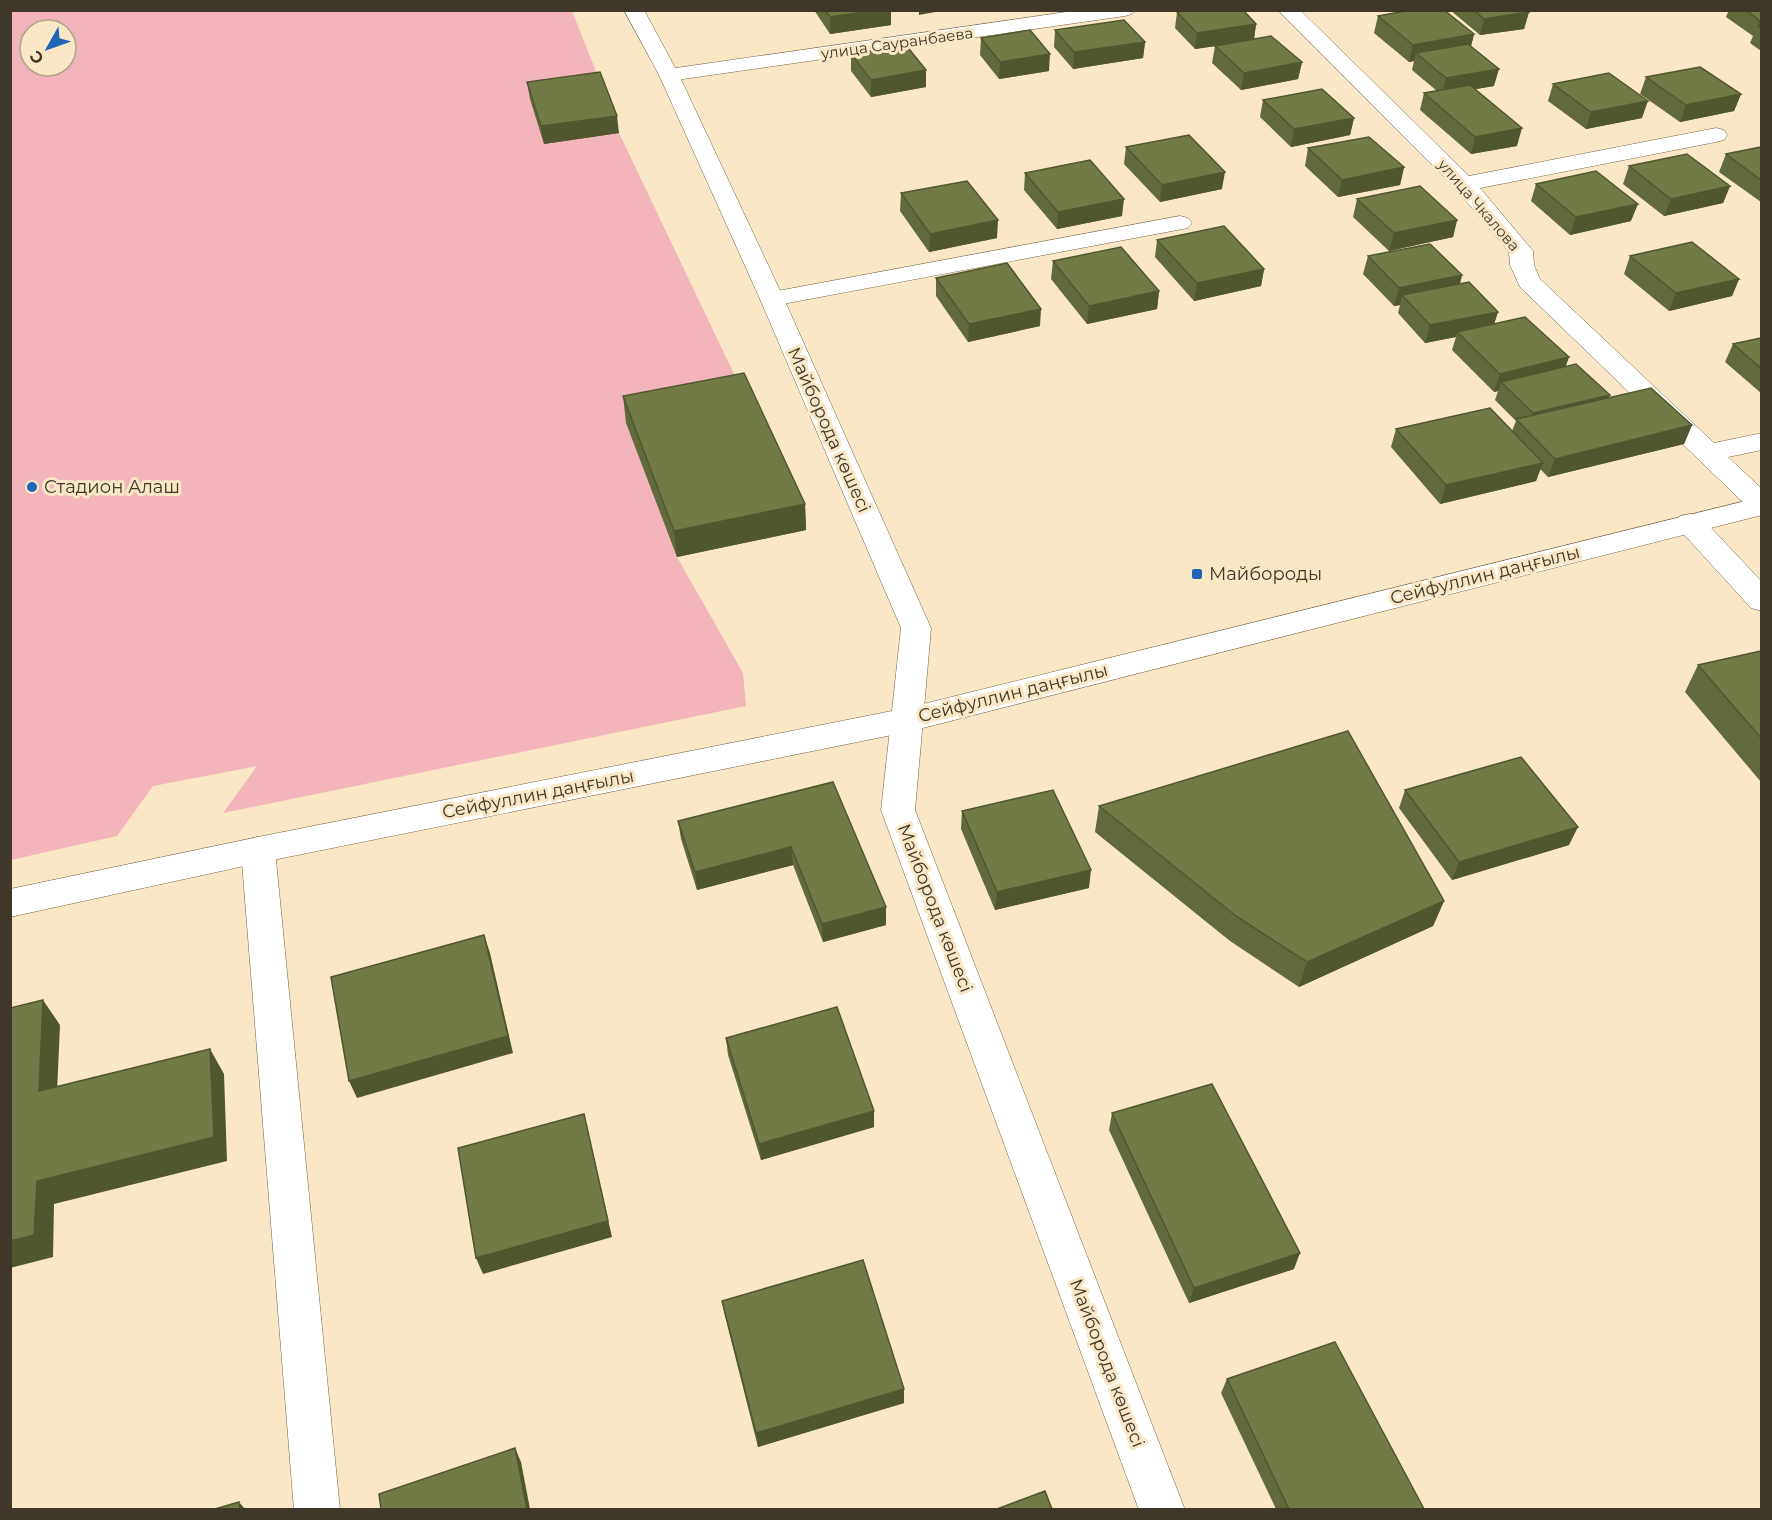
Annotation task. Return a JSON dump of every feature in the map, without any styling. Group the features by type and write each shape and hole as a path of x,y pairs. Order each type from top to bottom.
{"street":[{"name":"Майборода көшесі","path":"634,10 669,75 772,299 916,628 898,810 1162,1509"},
{"name":"улица Сауранбаева","path":"669,75 1125,10"},
{"name":"улица Чкалова","path":"1288,10 1464,184 1521,251 1522,265 1530,282 1761,505"},
{"path":"1464,184 1716,135"},
{"path":"772,299 1180,223"},
{"path":"1708,453 1761,441"},
{"name":"Сейфуллин даңғылы","path":"10,903 258,850 907,720 1761,505"},
{"path":"1690,523 1761,601"},
{"path":"258,850 317,1509"}],"shaded area":[{"path":"10,11 572,11 603,89 544,143 619,133 746,399 677,557 743,673 746,706 223,813 257,766 153,786 117,836 11,860"}],"building":[{"path":"825,10 877,10 830,17"},
{"path":"1243,10 1256,24 1197,33 1177,12"},
{"path":"1411,10 1444,10 1474,34 1413,45 1378,16"},
{"path":"1474,10 1527,10 1529,12 1484,19"},
{"path":"1746,10 1761,10 1761,20 1760,21"},
{"path":"1124,20 1145,42 1074,52 1055,30"},
{"path":"1030,30 1050,54 1000,62 981,38"},
{"path":"1271,36 1302,62 1244,73 1215,46"},
{"path":"905,44 926,70 871,80 851,54"},
{"path":"1468,44 1499,69 1446,78 1416,53"},
{"path":"1700,67 1741,94 1686,105 1646,77"},
{"path":"600,72 617,116 541,126 527,82"},
{"path":"1609,73 1648,101 1591,112 1553,84"},
{"path":"1470,85 1522,128 1475,137 1424,93"},
{"path":"1322,89 1354,118 1294,129 1263,100"},
{"path":"1189,135 1225,172 1162,185 1126,147"},
{"path":"1369,137 1404,167 1342,180 1308,148"},
{"path":"1761,147 1761,180 1726,154"},
{"path":"1687,154 1730,186 1671,199 1629,166"},
{"path":"1090,160 1124,199 1058,212 1025,173"},
{"path":"1596,171 1638,204 1576,217 1536,184"},
{"path":"967,181 998,220 930,234 901,193"},
{"path":"1420,186 1457,220 1394,233 1357,199"},
{"path":"1224,226 1264,269 1197,283 1157,240"},
{"path":"1692,242 1739,279 1676,293 1630,256"},
{"path":"1430,244 1462,275 1399,288 1368,256"},
{"path":"1121,247 1159,291 1089,306 1053,261"},
{"path":"1007,263 1041,309 969,324 936,278"},
{"path":"1469,282 1498,312 1430,325 1402,295"},
{"path":"1525,317 1569,357 1500,374 1457,332"},
{"path":"1761,338 1761,368 1733,344"},
{"path":"1576,364 1610,395 1533,413 1501,382"},
{"path":"744,373 805,504 674,531 623,396"},
{"path":"1651,388 1692,425 1555,459 1516,419"},
{"path":"1490,408 1543,463 1446,485 1396,429"},
{"path":"1761,651 1761,738 1698,665"},
{"path":"1348,731 1444,901 1307,962 1236,916 1099,806"},
{"path":"1521,757 1578,827 1459,862 1405,790"},
{"path":"833,782 886,907 822,924 791,847 695,872 678,821"},
{"path":"1053,790 1091,870 997,892 962,811"},
{"path":"484,935 508,1036 349,1081 331,977"},
{"path":"43,1000 39,1091 210,1049 214,1137 37,1181 34,1235 10,1241 10,1008"},
{"path":"837,1007 874,1111 759,1144 726,1038"},
{"path":"1212,1084 1300,1253 1194,1288 1112,1113"},
{"path":"584,1114 608,1221 476,1258 458,1148"},
{"path":"863,1260 904,1389 756,1433 722,1301"},
{"path":"1335,1342 1424,1509 1289,1509 1227,1379"},
{"path":"515,1448 527,1509 381,1509 379,1494"},
{"path":"1045,1491 1052,1509 997,1509"},
{"path":"239,1502 240,1509 215,1509"}],"place":[{"name":"Стадион Алаш","path":"32,487"},
{"name":"Майбороды","path":"1197,574"}]}
